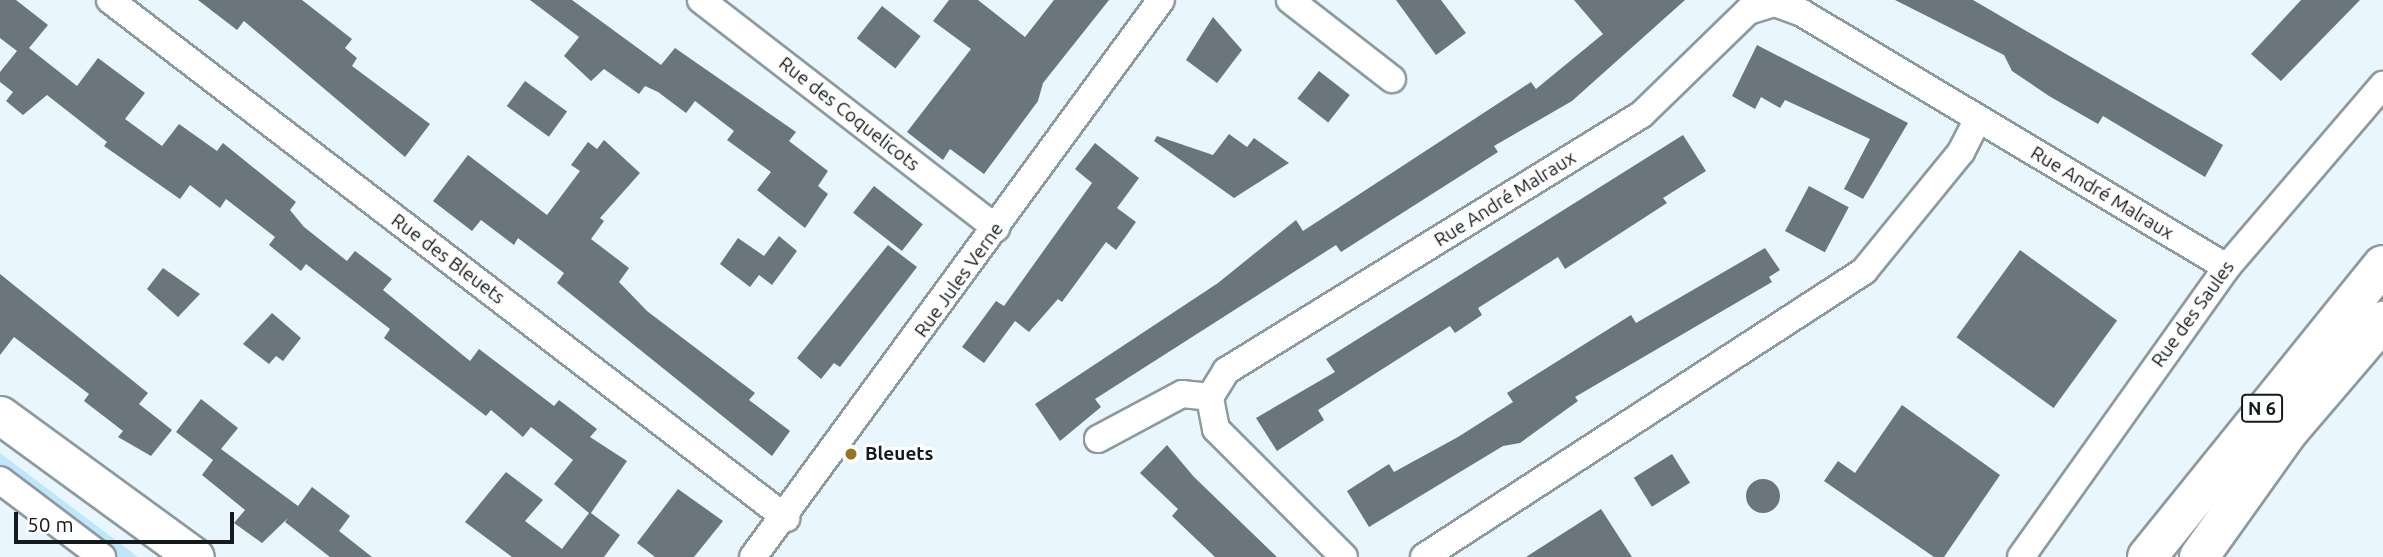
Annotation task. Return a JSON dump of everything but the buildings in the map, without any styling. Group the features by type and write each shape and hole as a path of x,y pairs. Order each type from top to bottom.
{"main road":[{"name":"N 6","path":"2147,557 2383,265"},
{"name":"N 6","path":"2199,557 2289,431 2383,321"},
{"path":"0,415 195,557"}],"street":[{"name":"Rue des Bleuets","path":"110,0 786,518"},
{"name":"Rue des Coquelicots","path":"701,0 996,228"},
{"name":"Rue Jules Verne","path":"753,557 786,518 1161,0"},
{"path":"1290,0 1392,79"},
{"name":"Rue André Malraux","path":"1210,397 1226,371 1641,115 1748,11 1774,3 1802,13 2227,267"},
{"name":"Rue des Saules","path":"2021,557 2227,267 2383,85"},
{"path":"1424,557 1864,271 1961,152 1978,119"},
{"path":"1098,439 1182,394 1210,397 1216,429 1344,557"},
{"path":"0,480 102,557"}],"shaded area":[{"path":"0,453 138,557 117,557 0,469"}],"place":[{"name":"Bleuets","path":"851,454"}]}
